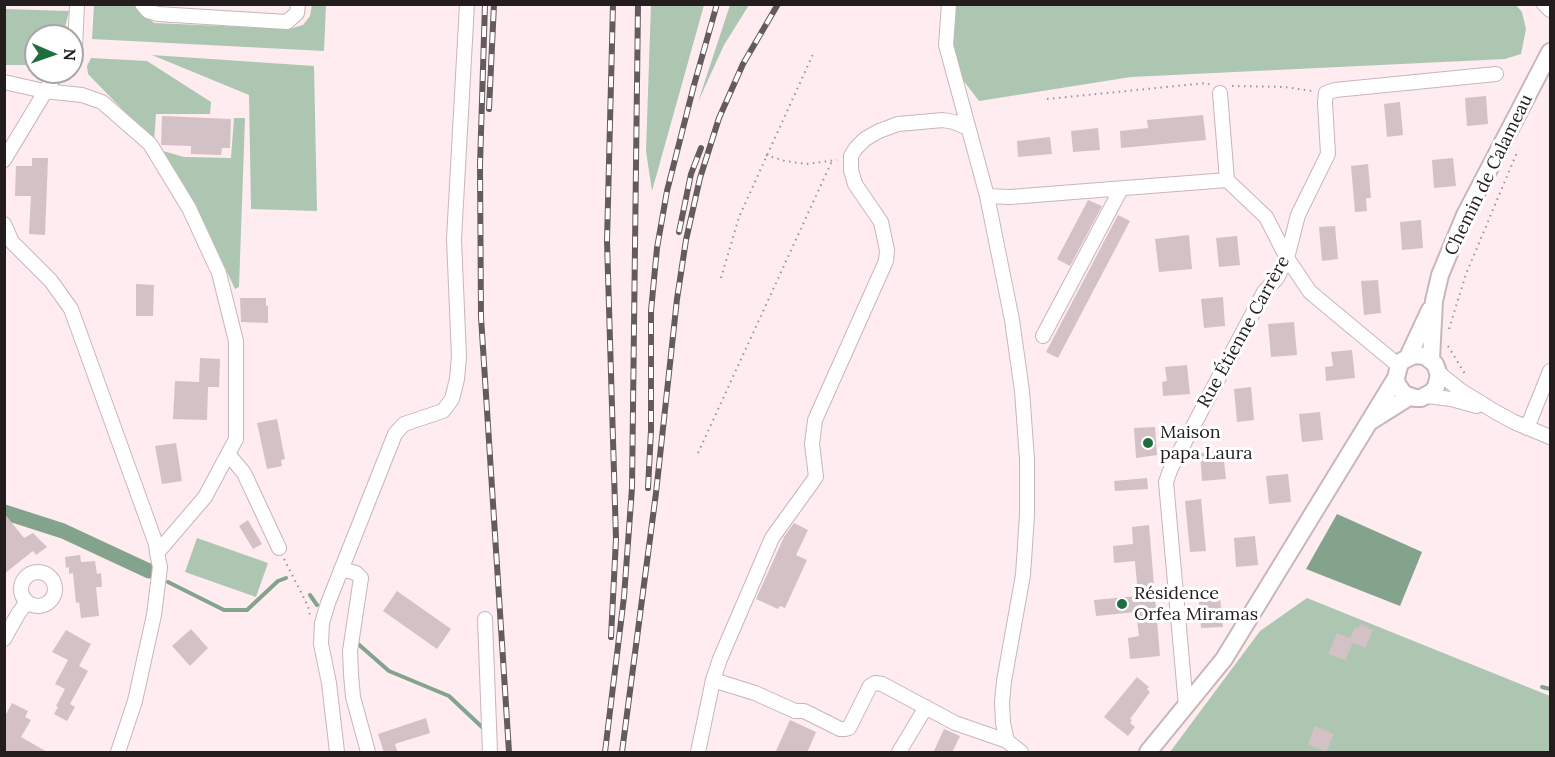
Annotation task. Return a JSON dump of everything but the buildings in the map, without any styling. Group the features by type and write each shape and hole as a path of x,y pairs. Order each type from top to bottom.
{"main road":[{"name":"Chemin de Calameau","path":"1148,753 1224,659 1401,367 1434,301 1440,275 1465,215 1551,52"},
{"name":"Chemin de Calameau","path":"1368,423 1409,397 1427,396 1436,387 1434,301"},
{"path":"1409,397 1400,389 1401,367 1419,355 1435,366"}],"street":[{"path":"76,24 77,4"},
{"path":"142,4 148,11 158,14 287,22 297,13 298,4"},
{"path":"337,753 321,631 328,603 395,434 404,424 443,411 454,394 459,357 454,239 467,4"},
{"path":"949,4 946,45 987,196 1012,320 1022,391 1027,459 1027,515 1023,575 1002,702 1007,741"},
{"path":"1544,4 1551,10"},
{"path":"1325,98 1335,90 1496,74"},
{"path":"4,82 44,91 82,95 102,102 150,144 189,208 219,273 236,341 236,439 205,497 158,553"},
{"path":"4,160 49,84"},
{"path":"1220,93 1227,180 1266,217 1287,258 1310,292 1401,367"},
{"name":"Rue Étienne Carrère","path":"1186,706 1166,482 1171,468 1264,292 1277,278 1287,258 1298,215 1328,154 1325,98"},
{"path":"698,753 713,680 720,659 772,538 816,477 812,444 815,420 886,261 888,250 881,222 855,184 851,170 851,156 865,139 898,124 943,120 968,128"},
{"path":"987,196 1010,197 1227,180"},
{"path":"1043,336 1121,189"},
{"path":"6,229 12,242 51,281 71,309 158,553 160,567 154,615 135,701 118,753"},
{"path":"1435,366 1494,411 1551,437"},
{"path":"1527,428 1551,371"},
{"path":"1427,396 1450,399 1494,411"},
{"path":"228,454 244,473 279,548"},
{"path":"341,569 356,573 361,578 350,651 353,697 368,753"},
{"path":"4,639 27,602"},
{"path":"485,619 490,753"},
{"path":"713,680 755,693 795,711 804,711 840,729 849,728 870,686 875,683 882,684 955,723 1007,741 1021,753"},
{"path":"899,753 926,707"}],"path":[{"path":"721,278 739,217 814,52"},
{"path":"1047,99 1206,83 1216,87 1220,93 1235,84 1285,87 1325,98"},
{"path":"766,155 806,164 851,156"},
{"path":"698,453 832,161"},
{"path":"279,548 308,606 310,619"}],"shaded area":[{"path":"651,4 704,5 652,191 646,151"},
{"path":"1515,4 1522,12 1526,29 1521,54 1505,59 1131,77 979,101 957,72 952,35 953,5"},
{"path":"94,5 134,5 154,23 289,29 303,25 310,16 312,5 326,5 324,51 92,39"},
{"path":"730,5 749,5 724,45 698,102"},
{"path":"5,9 69,11 66,24 24,24 24,65 5,65"},
{"path":"152,55 314,66 317,211 251,209 249,95"},
{"path":"91,58 147,61 211,102 210,114 156,114 154,142 88,74 87,66"},
{"path":"234,118 245,118 239,287 235,289 204,223 163,151 184,157 231,158"},
{"path":"1337,514 1422,552 1400,606 1306,569"},
{"path":"197,538 268,563 256,597 185,572"},
{"path":"1307,598 1550,696 1550,752 1170,752 1260,631"}],"waterway":[{"path":"4,512 63,531 149,571"},
{"path":"168,582 224,610 247,610 278,581 286,578"},
{"path":"310,595 317,605"},
{"path":"357,643 389,671 449,696 484,729"},
{"path":"1542,687 1550,689"}],"railway":[{"path":"485,4 480,165 481,317 509,752"},
{"path":"489,109 494,4"},
{"path":"611,637 616,539 607,241 613,4"},
{"path":"605,752 624,597 632,488 638,4"},
{"path":"648,488 651,430 651,311 657,248 667,191 717,4"},
{"path":"622,752 686,240 700,178 719,118 743,64 778,4"},
{"path":"679,232 691,174 701,148"}],"place":[{"name":"Maison papa Laura","path":"1148,443"},
{"name":"Résidence Orfea Miramas","path":"1122,604"}]}
